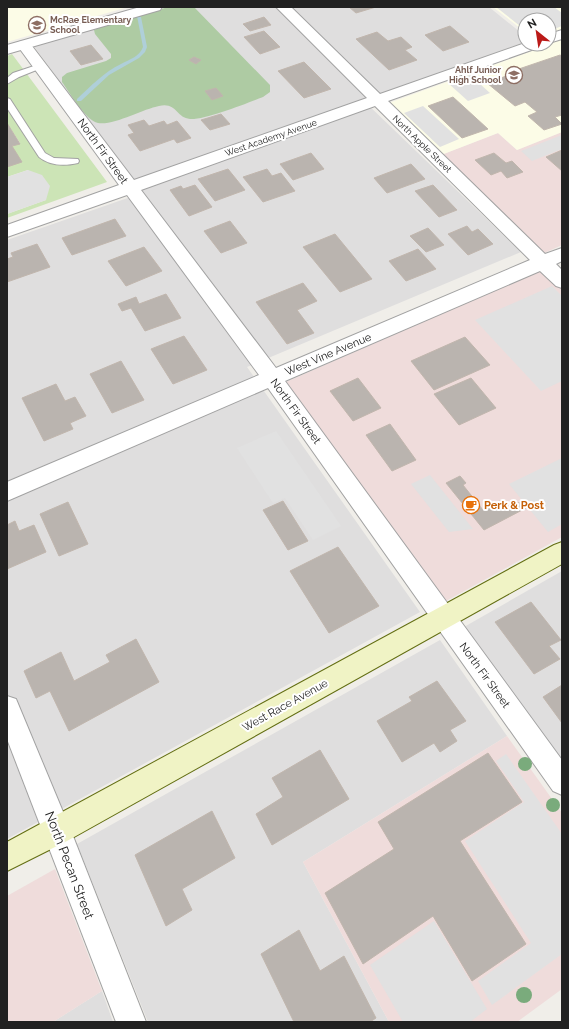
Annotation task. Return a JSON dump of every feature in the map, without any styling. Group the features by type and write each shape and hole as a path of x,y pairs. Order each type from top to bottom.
{"main road":[{"name":"West Race Avenue","path":"7,857 57,831 562,552"}],"street":[{"path":"15,48 155,7"},
{"name":"North Apple Street","path":"283,7 562,281"},
{"name":"North Fir Street","path":"15,48 40,67 130,187 272,378 562,782"},
{"name":"West Academy Avenue","path":"7,231 517,50"},
{"name":"West Vine Avenue","path":"7,492 562,254"},
{"name":"North Pecan Street","path":"7,708 57,831 131,1022"}],"lane":[{"path":"7,82 16,75 40,67"},
{"path":"7,100 42,155 49,161 58,163 75,161"}],"shaded area":[{"name":"McRae Elementary School","path":"7,7 128,7 7,42"},
{"path":"163,7 489,7 517,30 517,45 364,101 521,252 247,367 420,612 7,839 7,240 142,193 33,45"},
{"name":"Ahlf Junior High School","path":"493,7 562,7 562,132 517,150 498,133 441,155 386,104 529,52 557,52 557,12 517,12 517,26"},
{"path":"496,7 554,7 562,13 562,26 557,28 557,12 517,12 517,24"},
{"path":"470,75 490,93 468,101 448,83"},
{"path":"423,106 459,139 440,147 404,113"},
{"path":"562,132 562,245 542,254 441,155 498,133 517,150"},
{"path":"562,135 562,149 532,161 521,151"},
{"path":"28,170 42,175 50,186 46,200 7,214 7,177"},
{"path":"543,269 562,287 562,537 446,601 286,382"},
{"path":"552,286 562,296 562,381 541,391 475,320"},
{"path":"276,431 341,526 313,540 285,498 273,503 237,448"},
{"path":"562,458 562,524 548,532 509,484"},
{"path":"430,475 473,529 449,532 411,484"},
{"path":"562,571 562,760 464,627"},
{"path":"440,640 507,736 303,862 389,1022 148,1022 77,844"},
{"path":"507,736 562,813 562,989 517,1022 389,1022 303,862"},
{"path":"506,754 562,834 562,954 492,1005 478,981 531,943 465,841 524,802 496,761"},
{"path":"55,869 102,991 53,1022 7,1022 7,896"},
{"path":"434,921 487,1009 470,1022 403,1022 370,965"},
{"path":"102,991 113,1022 53,1022"}],"green space":[{"path":"168,7 194,7 270,85 270,92 263,97 237,107 197,119 185,118 173,108 165,105 112,122 98,123 93,121 83,112 73,99 62,82 62,77 67,73 106,61 111,58 111,54 95,34 94,30"},
{"path":"12,54 107,182 7,218 7,214 46,200 28,170 7,177 7,167 12,146 20,143 7,123 7,56"}],"building":[{"path":"349,7 376,7 356,13"},
{"path":"264,17 271,25 250,31 243,24"},
{"path":"450,26 469,42 443,51 425,35"},
{"path":"264,31 280,47 260,54 244,37"},
{"path":"377,32 388,41 401,37 412,47 405,50 417,60 389,70 356,39"},
{"path":"91,45 103,59 81,65 70,51"},
{"path":"560,55 562,56 562,115 555,117 562,124 544,130 528,116 537,112 525,102 515,106 487,83 509,75 507,73"},
{"path":"194,57 201,60 196,64 189,60"},
{"path":"304,62 331,89 304,98 278,71"},
{"path":"216,88 223,96 212,100 205,91"},
{"path":"453,97 488,129 462,138 428,106"},
{"path":"221,114 230,124 210,130 201,120"},
{"path":"144,120 149,126 164,121 167,125 177,121 191,138 177,143 174,139 140,151 128,135 134,133 128,125"},
{"path":"7,123 20,144 12,146 22,162 7,167"},
{"path":"562,150 562,171 546,157"},
{"path":"311,153 324,169 293,180 280,164"},
{"path":"494,153 506,163 512,161 523,172 507,178 501,171 491,175 475,160"},
{"path":"411,164 425,179 387,193 374,178"},
{"path":"228,169 245,190 215,201 198,179"},
{"path":"267,169 272,176 281,173 295,191 263,202 243,177"},
{"path":"195,185 212,207 189,216 170,190 181,186 183,189"},
{"path":"433,185 457,210 439,217 415,191"},
{"path":"115,219 126,236 72,255 62,238"},
{"path":"230,221 247,243 221,253 204,231"},
{"path":"467,226 472,232 478,229 493,244 468,255 448,234"},
{"path":"428,228 444,245 426,252 410,236"},
{"path":"335,234 372,279 340,292 303,247"},
{"path":"37,244 50,267 7,282 7,259 13,257 11,253"},
{"path":"144,247 162,271 126,286 108,261"},
{"path":"418,249 436,269 406,281 389,261"},
{"path":"303,283 317,301 297,310 314,333 287,344 256,302"},
{"path":"166,294 181,318 145,331 131,308 122,311 118,304 136,297 139,304"},
{"path":"184,336 207,370 173,384 151,349"},
{"path":"465,337 490,365 434,390 411,361"},
{"path":"121,361 144,400 112,413 90,374"},
{"path":"358,378 381,408 353,421 330,391"},
{"path":"471,378 496,408 459,425 434,394"},
{"path":"56,384 65,401 75,397 86,416 70,423 73,429 44,441 22,398"},
{"path":"390,424 416,460 392,471 366,435"},
{"name":"Perk & Post","path":"460,476 466,483 463,485 483,510 502,500 508,508 520,502 526,508 484,530 446,483"},
{"path":"283,501 308,541 288,550 263,510"},
{"path":"68,502 88,544 59,556 40,514"},
{"path":"15,521 19,531 34,525 46,552 7,569 7,525"},
{"path":"338,547 379,606 329,633 290,571"},
{"path":"531,602 561,640 549,646 560,659 534,674 495,622"},
{"path":"136,639 159,682 69,731 50,691 36,698 24,671 61,652 74,681 110,662 106,655"},
{"path":"437,681 466,721 450,730 457,741 440,752 434,743 402,762 377,721 412,701 409,697"},
{"path":"562,685 562,723 543,697"},
{"path":"320,750 349,799 272,845 256,814 283,797 272,778"},
{"path":"488,753 522,802 460,841 526,944 472,981 433,916 363,964 325,893 394,849 378,822"},
{"path":"212,811 235,858 182,889 192,910 166,926 135,855"},
{"path":"299,930 320,971 344,956 376,1018 370,1022 294,1022 261,954"}],"waterway":[{"path":"79,100 107,74 141,54 145,47 139,17"}],"place":[{"name":"McRae Elementary School","path":"37,25"},
{"name":"Ahlf Junior High School","path":"514,75"},
{"name":"Perk & Post","path":"471,505"}]}
